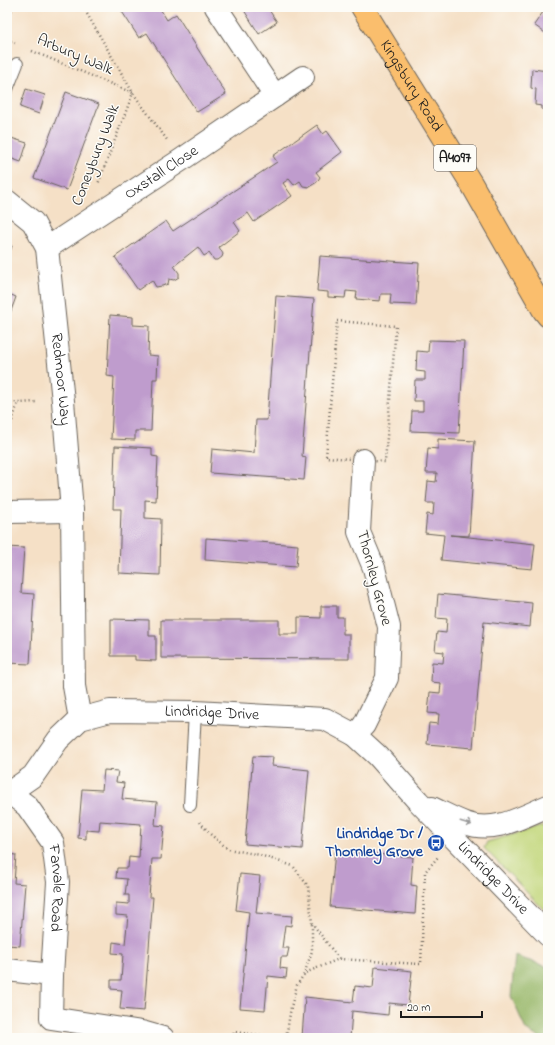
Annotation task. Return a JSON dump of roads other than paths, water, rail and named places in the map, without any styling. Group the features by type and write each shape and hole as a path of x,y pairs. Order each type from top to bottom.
{"main road":[{"name":"Kingsbury Road","path":"362,7 471,183 546,318"}],"street":[{"path":"216,7 275,96"},
{"name":"Oxstall Close","path":"47,248 181,160 303,77"},
{"path":"7,201 33,222 47,248"},
{"name":"Redmoor Way","path":"47,248 63,401 72,511 74,686 80,719"},
{"name":"Thornley Grove","path":"355,735 364,725 387,678 389,627 374,568 359,532 363,460"},
{"path":"7,512 72,511"},
{"name":"Lindridge Drive","path":"9,794 33,776 58,740 80,719 110,711 195,712 325,719 355,735 378,756 418,801 548,935"},
{"name":"Farvale Road","path":"9,794 27,806 53,843 58,882 52,975 51,1018 142,1032 163,1038"},
{"name":"Lindridge Drive","path":"418,801 466,824 489,827 508,823 548,806"},
{"path":"7,970 52,975"}],"lane":[{"path":"7,89 17,64"},
{"path":"190,805 195,712"}],"place":[{"name":"Lindridge Dr / Thornley Grove","path":"436,843"}]}
